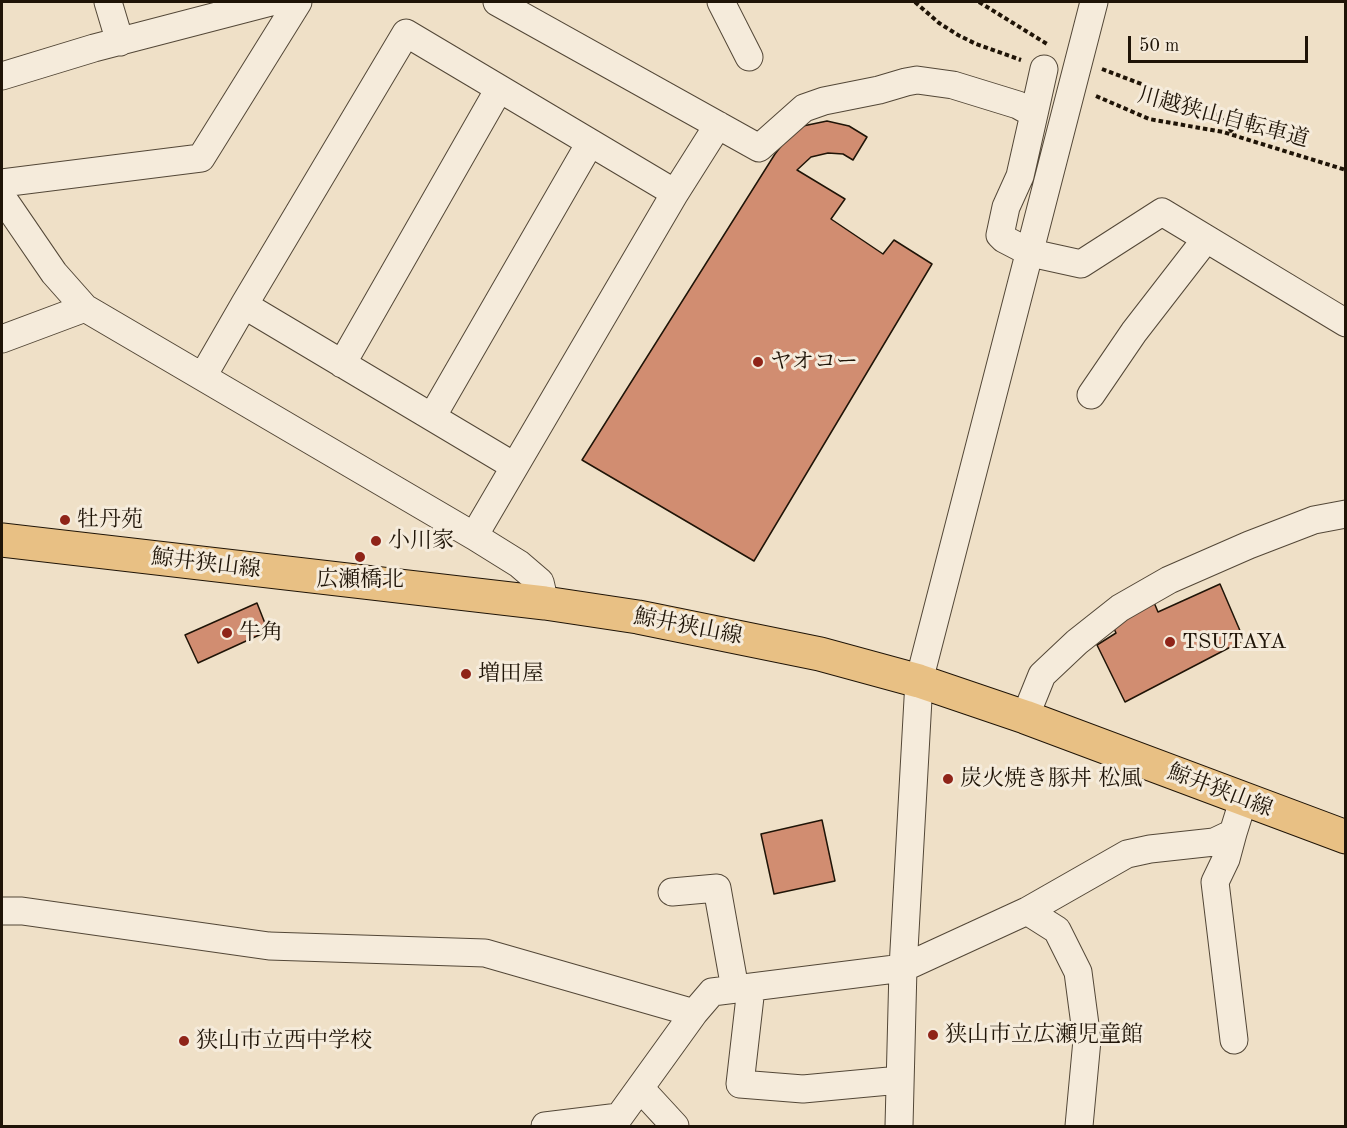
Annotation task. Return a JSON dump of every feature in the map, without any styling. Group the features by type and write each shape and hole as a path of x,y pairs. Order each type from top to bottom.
{"main road":[{"name":"鯨井狭山線","path":"2,540 545,603 638,616 820,654 920,681 1025,717 1243,801 1346,837"}],"street":[{"path":"108,2 120,42"},
{"path":"2,76 271,2"},
{"path":"2,183 201,158 297,2"},
{"path":"497,2 759,148 804,108 824,101 917,80 953,85 985,94 1018,105 1034,114"},
{"path":"721,2 749,57"},
{"path":"899,1126 903,968 920,681 1094,2"},
{"path":"203,376 406,33 675,193"},
{"path":"1046,57 1020,176 1006,207 1000,235 1004,240 1031,253 1081,264 1162,212 1346,323"},
{"path":"342,364 499,89"},
{"path":"474,536 675,193 718,125"},
{"path":"432,417 590,143"},
{"path":"2,197 54,273 85,308 474,536 531,573 540,582 545,603"},
{"path":"1091,395 1134,332 1206,239"},
{"path":"244,305 514,466"},
{"path":"2,339 85,308"},
{"path":"1025,717 1042,675 1077,642 1120,608 1170,580 1249,545 1314,520 1346,514"},
{"path":"1234,1040 1215,882 1226,859 1243,801"},
{"path":"545,1126 619,1117 694,1013 712,992 903,968 1027,911 1127,854 1150,849 1214,842 1233,832"},
{"path":"672,892 717,888 743,989 740,1084 803,1089 900,1080"},
{"path":"1027,911 1057,930 1078,972 1086,1040 1079,1126"},
{"path":"2,912 22,912 268,946 485,953 694,1013"},
{"path":"640,1088 675,1126"}],"path":[{"path":"915,2 939,23 967,40 1046,57"},
{"path":"979,2 1046,57"},
{"path":"1102,69 1207,109 1219,116 1235,135"},
{"name":"川越狭山自転車道","path":"1093,94 1149,120 1235,135 1346,171"}],"building":[{"name":"ヤオコー","path":"827,121 849,126 867,137 853,160 843,154 828,153 811,157 797,170 845,199 831,219 883,254 894,240 932,264 754,561 582,460 775,154 789,136 803,126"},
{"name":"TSUTAYA","path":"1220,584 1244,640 1125,702 1097,645 1116,633 1111,622 1153,600 1158,612"},
{"name":"牛角","path":"257,603 268,631 198,663 185,635"},
{"path":"822,820 835,881 774,894 761,834"}],"place":[{"name":"ヤオコー","path":"758,362"},
{"name":"牡丹苑","path":"65,520"},
{"name":"小川家","path":"376,541"},
{"name":"広瀬橋北","path":"360,557"},
{"name":"牛角","path":"227,633"},
{"name":"TSUTAYA","path":"1170,642"},
{"name":"増田屋","path":"466,674"},
{"name":"炭火焼き豚丼 松風","path":"948,779"},
{"name":"狭山市立広瀬児童館","path":"933,1035"},
{"name":"狭山市立西中学校","path":"184,1041"}]}
